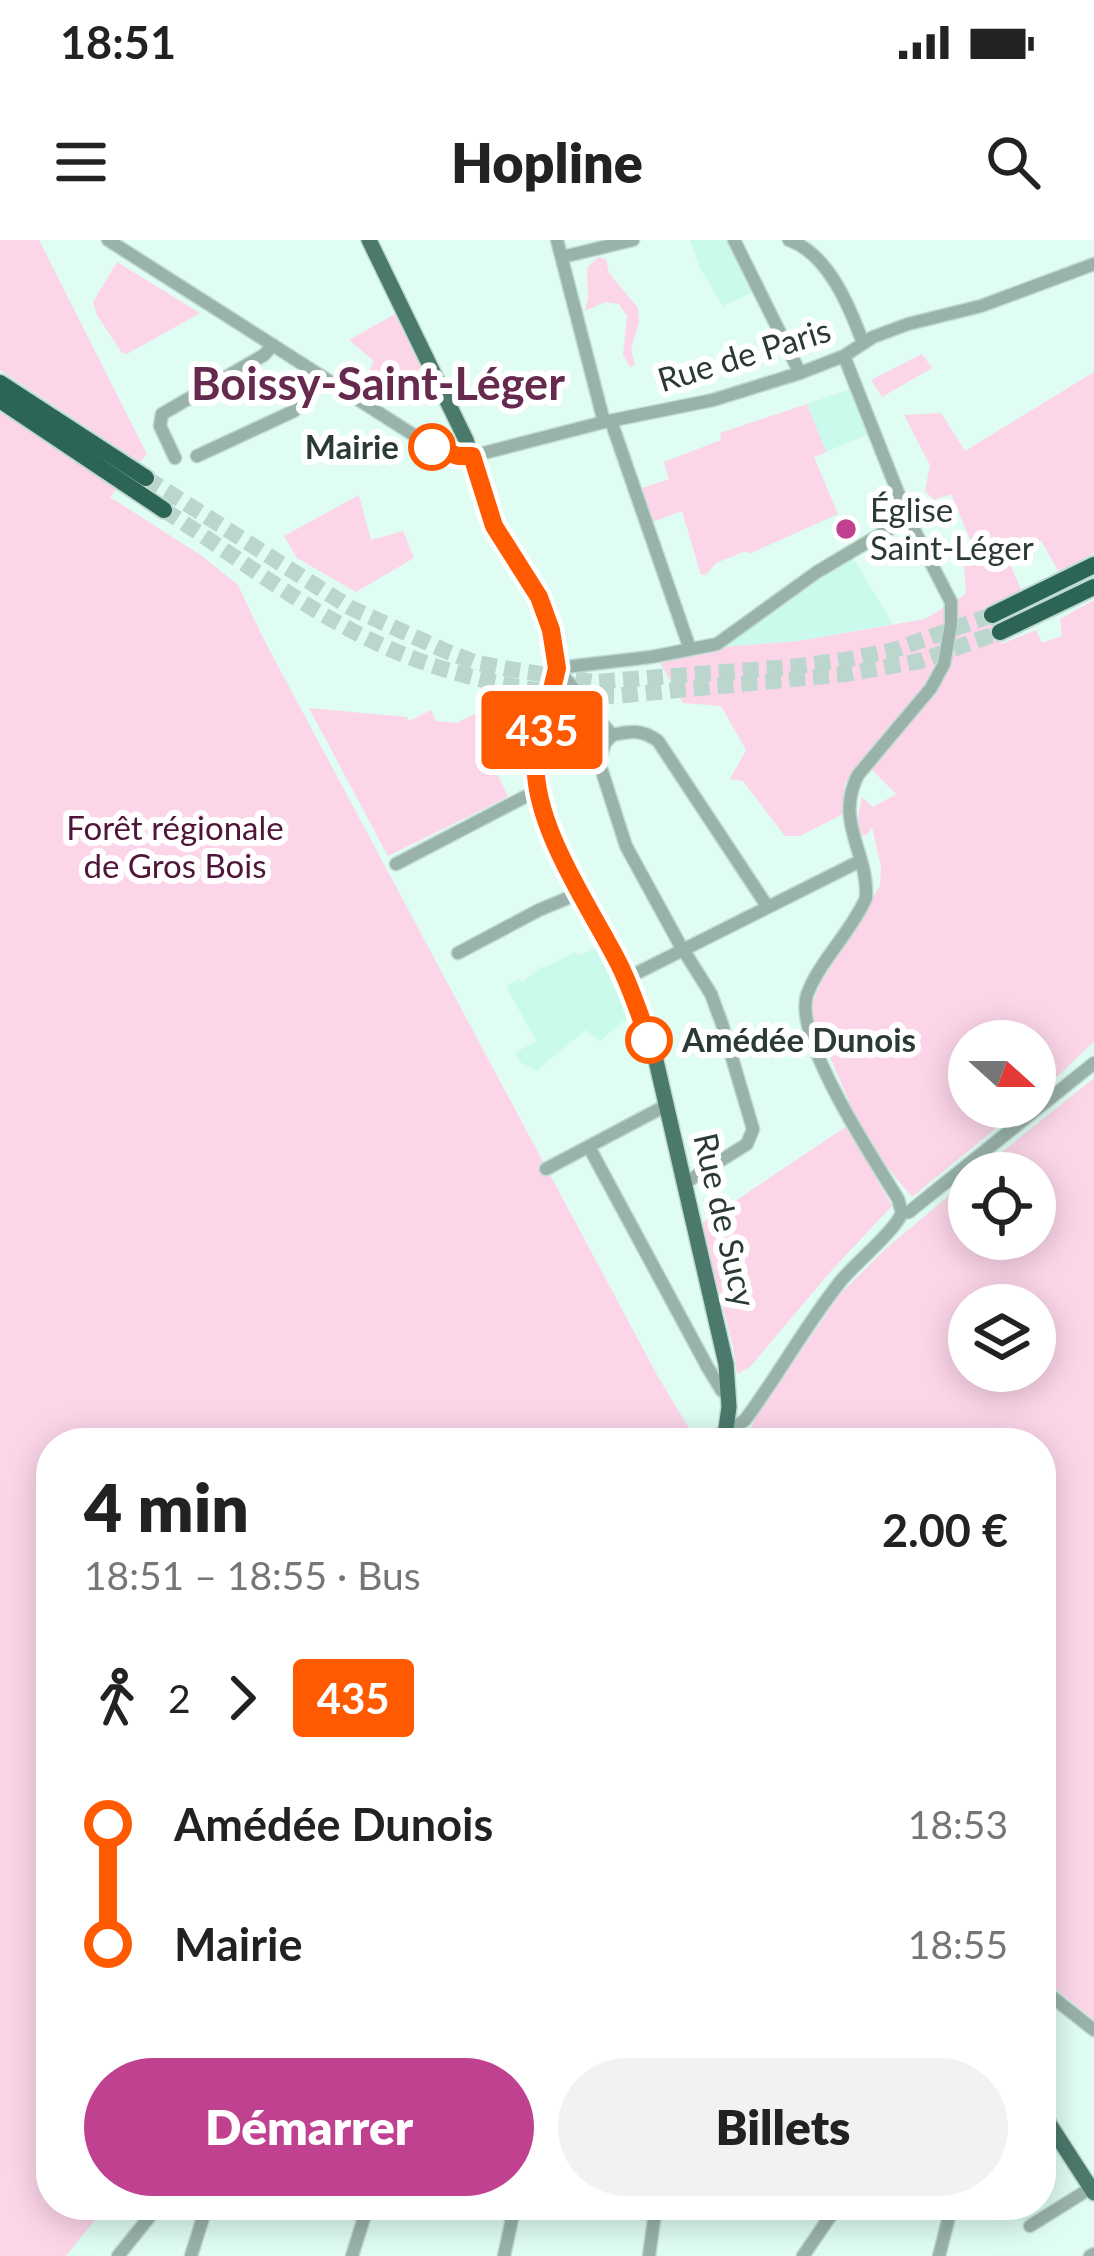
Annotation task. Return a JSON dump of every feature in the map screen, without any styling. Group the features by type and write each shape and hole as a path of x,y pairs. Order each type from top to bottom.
{"highway":[{"path":"0,383 146,478"},
{"path":"0,400 164,510"},
{"path":"1094,565 996,623 1094,587"}],"main road":[{"name":"Rue de Sucy","path":"369,240 472,456 494,526 542,603 551,630 557,668 536,756 538,790 561,857 612,952 654,1052 721,1335 729,1400 726,1428"},
{"path":"1056,2134 1093,2189"}],"street":[{"path":"108,240 440,451 472,456"},
{"path":"557,240 607,422 690,650"},
{"path":"562,257 633,240"},
{"path":"734,240 800,373"},
{"path":"789,240 812,252 835,284 863,343"},
{"name":"Rue de Paris","path":"472,456 713,400 844,356 908,324 981,306 1094,264"},
{"path":"175,458 160,426 162,414 264,356 272,346"},
{"path":"736,1428 836,1286 902,1213 895,1193 840,1104 806,1023 807,995 866,898 849,816 853,785 931,688 944,664 951,602 908,518 844,356"},
{"path":"197,456 294,411 321,376"},
{"path":"557,668 717,644 817,572 908,518"},
{"path":"557,668 612,735"},
{"path":"685,1183 746,1144 753,1130 711,994 626,846 602,777 600,753 612,735 639,732 658,741 767,906"},
{"path":"396,865 538,790"},
{"path":"635,974 860,861"},
{"path":"458,953 580,893"},
{"path":"902,1213 915,1208 1094,1063"},
{"path":"546,1169 667,1105"},
{"path":"589,1147 722,1390 744,1409 754,1405"},
{"path":"1056,2000 1094,2030"},
{"path":"1056,2210 1093,2189"},
{"path":"118,2256 147,2220"},
{"path":"191,2256 202,2220"},
{"path":"352,2256 363,2220"},
{"path":"504,2256 512,2220"},
{"path":"649,2256 656,2220"},
{"path":"803,2256 828,2220"},
{"path":"940,2256 948,2220"},
{"path":"1030,2225 1039,2220"}],"shaded area":[{"path":"690,240 728,240 753,292 723,306"},
{"path":"850,389 869,434 826,452 807,404"},
{"path":"851,555 893,624 799,641 722,647 837,563 841,567"},
{"path":"596,948 628,1017 600,1041 586,1030 536,1071 520,1062 515,1053 536,1041 506,986 519,979 523,982 542,966 575,952 578,956"}],"green space":[{"path":"0,240 39,240 147,454 140,462 0,370"},
{"path":"598,257 606,259 609,273 638,308 631,349 635,365 630,367 623,355 627,316 619,304 605,302 585,311 587,268"},
{"path":"117,262 200,313 122,353 93,302"},
{"path":"395,314 421,368 380,398 360,387 374,361 349,340"},
{"path":"922,354 932,368 882,397 871,380"},
{"path":"1094,372 1094,553 1060,574 1041,540 1035,549 1009,562 1022,591 985,607 1001,644 1036,630 1042,643 1062,636 1060,619 1094,600 1094,1042 1056,1077 1056,1020 948,1020 948,1128 996,1128 967,1152 948,1152 948,1168 912,1197 867,1143 810,1011 820,984 880,886 872,827 860,836 858,817 862,797 873,807 896,794 872,770 939,685 845,783 843,814 800,836 785,836 743,781 730,779 746,750 721,706 683,703 660,663 722,647 799,641 925,619 966,594 964,565 975,551 951,494 934,500 925,491 930,465 904,415 941,413 965,451"},
{"path":"807,404 826,452 814,457 838,514 749,554 746,551 716,563 701,575 682,511 650,523 639,489 669,479 664,462 721,440 720,433"},
{"name":"Forêt régionale de Gros Bois","path":"0,410 118,488 110,497 238,585 689,1428 36,1428 36,2220 95,2220 66,2256 0,2256"},
{"path":"359,495 371,540 403,531 414,558 356,592 297,558 284,536"},
{"path":"309,708 407,717 409,721 431,710 436,721 457,723 478,712 503,758 493,764 508,797 388,856"},
{"path":"1094,1078 1094,2020 1056,1989 1056,1428 751,1428 841,1293 948,1197 948,1260 1056,1260 1056,1152 1002,1152 1032,1128 1056,1128 1056,1109"},
{"path":"847,1126 892,1206 750,1367 737,1374 701,1224"}],"tunnel":[{"path":"146,478 351,608 448,652 509,669 594,682 790,667 894,650 992,615"},
{"path":"164,510 302,602 380,644 478,679 546,691 615,696 846,674 920,661 1000,632"}],"bus line":[{"name":"435","path":"432,447 472,456 494,526 547,617 557,668 536,756 538,790 561,857 618,962 649,1040"}],"place":[{"name":"Mairie","path":"432,447"},
{"name":"Église Saint-Léger","path":"846,529"},
{"name":"Amédée Dunois","path":"649,1040"}],"district":[{"name":"Boissy-Saint-Léger","path":"378,384"}]}
